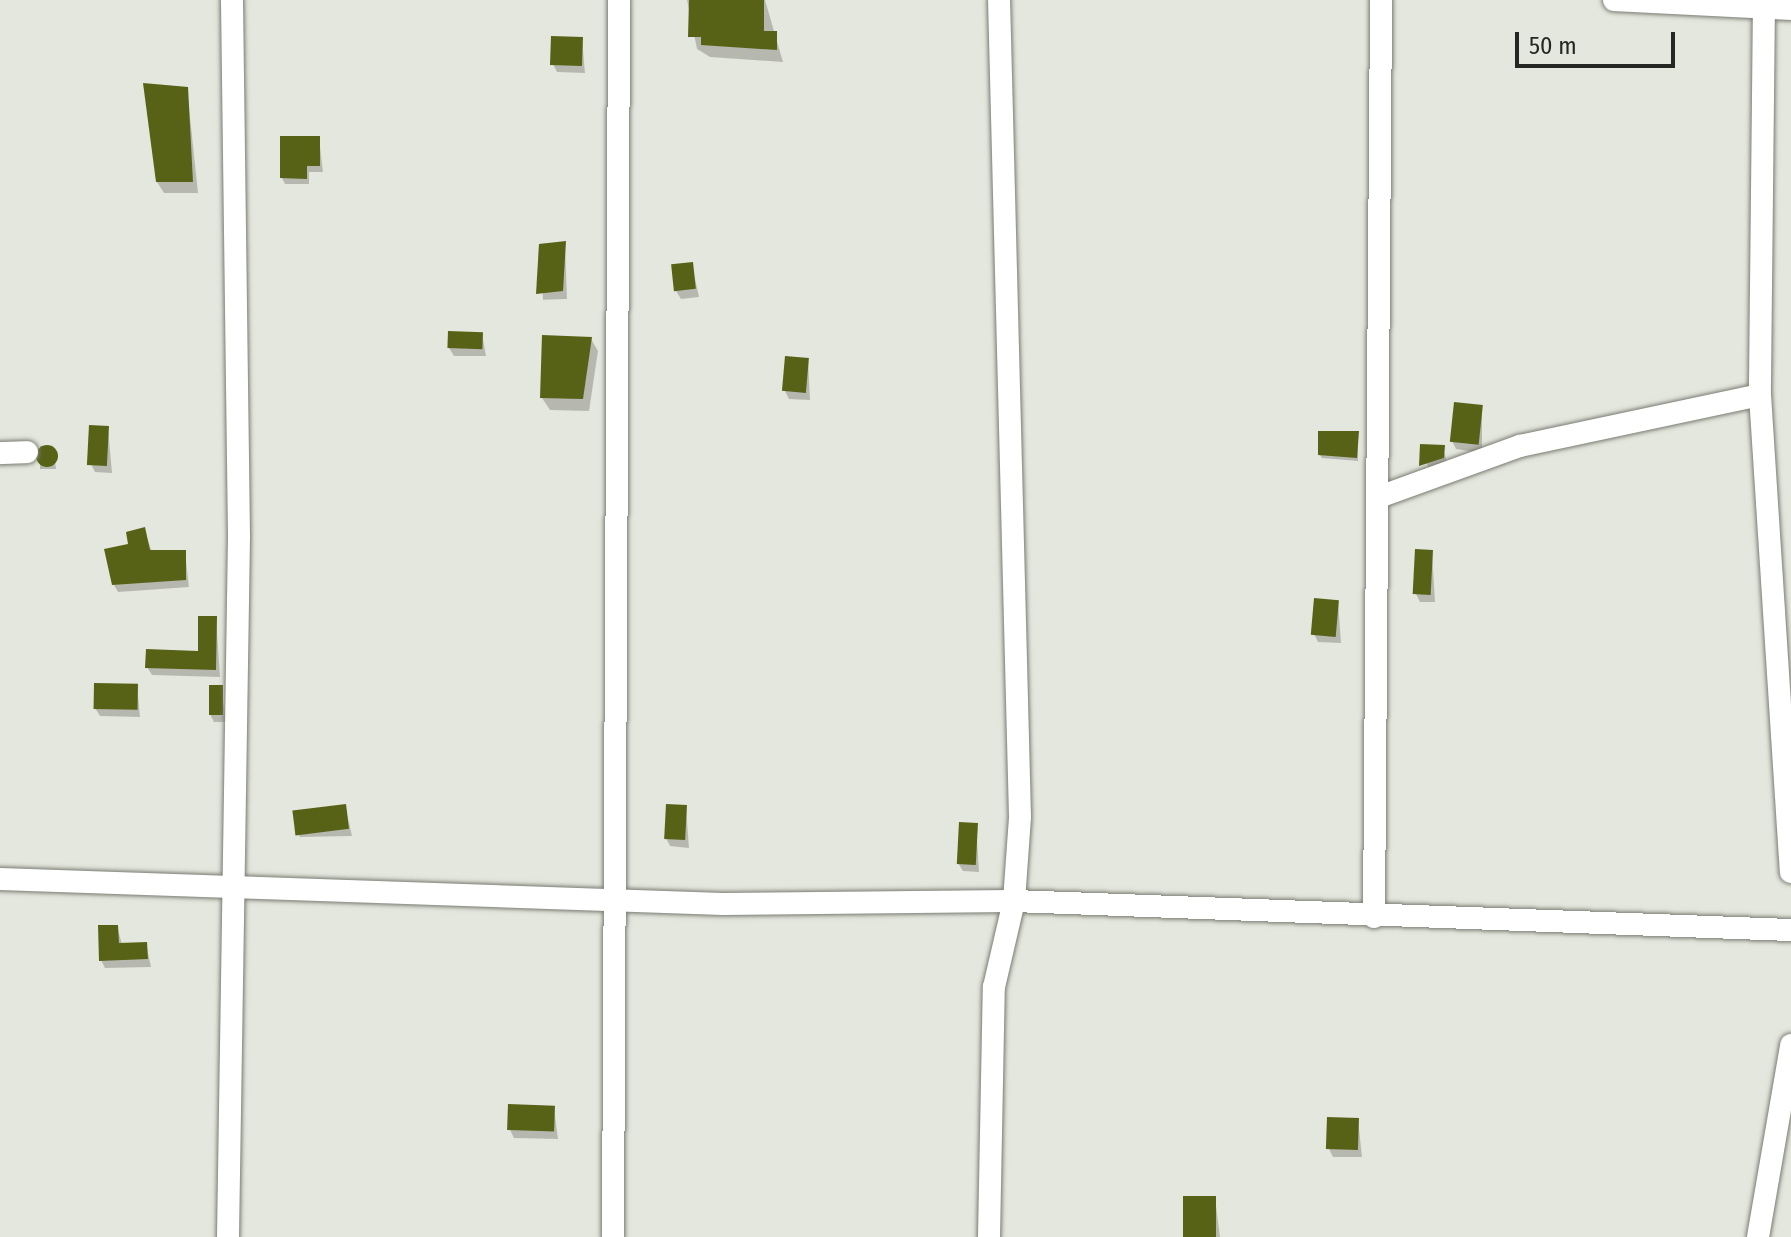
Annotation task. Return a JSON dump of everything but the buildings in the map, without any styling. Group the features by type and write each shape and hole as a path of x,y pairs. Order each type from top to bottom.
{"street":[{"path":"228,1237 230,886 239,536 232,0"},
{"path":"613,1237 611,898 619,0"},
{"path":"989,1237 994,987 1014,901 1021,741 999,0"},
{"path":"1374,917 1381,0"},
{"path":"1614,0 1764,4 1791,9"},
{"path":"1764,4 1760,395 1791,872"},
{"path":"1379,497 1520,446 1760,395"},
{"path":"0,453 27,452"},
{"path":"0,879 611,898 1014,901 1374,917 1791,930"},
{"path":"1758,1237 1791,1045"}]}
